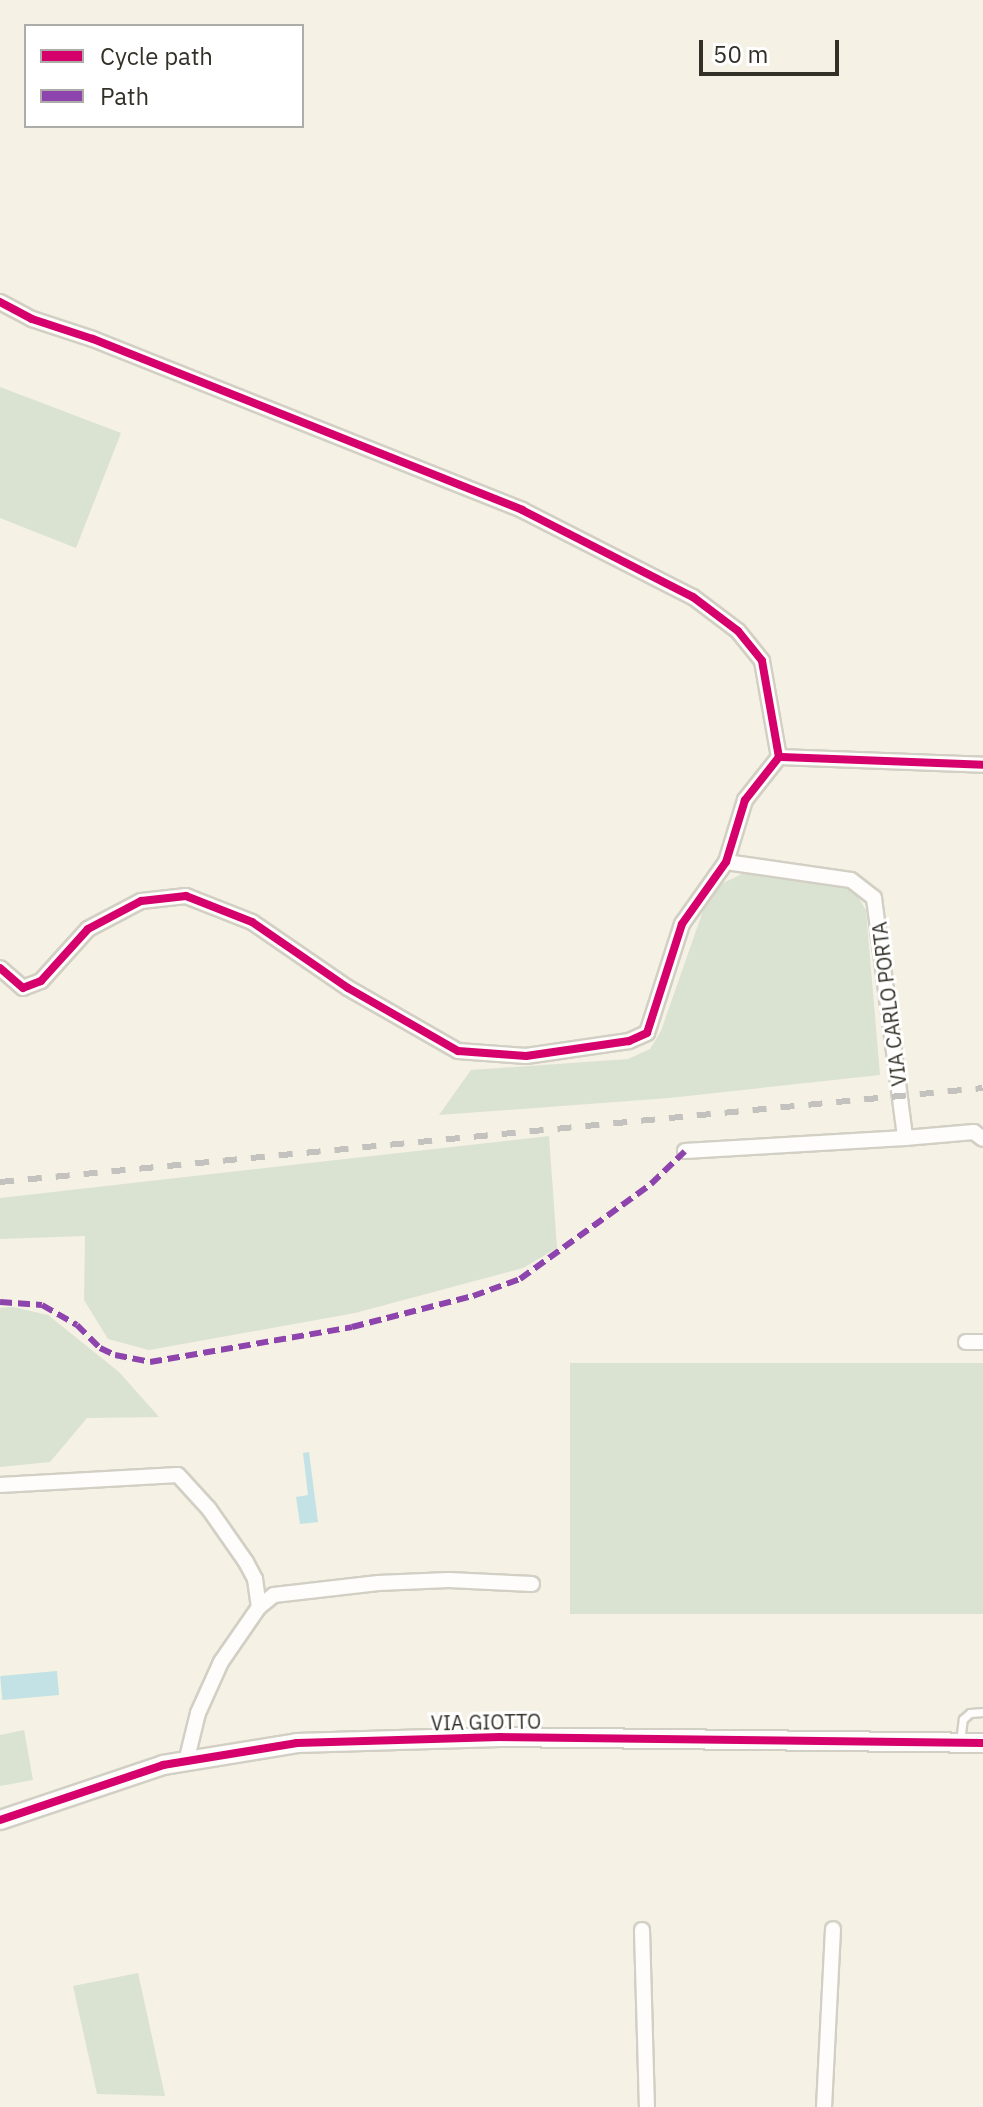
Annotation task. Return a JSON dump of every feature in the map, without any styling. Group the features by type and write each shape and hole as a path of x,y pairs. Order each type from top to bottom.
{"street":[{"path":"0,302 32,319 107,345 522,510 693,597 738,631 762,661 779,757 745,800 726,862 682,924 647,1033 629,1041 526,1056 458,1051 348,988 252,922 186,896 141,901 88,929 41,981 23,988 5,974"},
{"path":"779,757 983,765"},
{"name":"VIA CARLO PORTA","path":"726,862 851,880 874,898 905,1138"},
{"path":"685,1151 974,1132 983,1139"},
{"path":"966,1342 983,1342"},
{"path":"0,1485 178,1475 209,1509 246,1562 255,1579 259,1607"},
{"path":"186,1762 198,1713 221,1662 259,1607 274,1595 378,1583 449,1580 532,1584"},
{"name":"VIA GIOTTO","path":"0,1820 163,1765 297,1743 500,1737 983,1743"},
{"path":"824,2107 833,1929"},
{"path":"642,1930 647,2107"}],"lane":[{"path":"960,1742 963,1719 970,1713 983,1712"}],"green space":[{"path":"0,387 121,433 76,548 0,518"},
{"path":"744,873 844,887 858,897 866,910 880,1075 669,1098 439,1115 471,1070 628,1059 650,1049 661,1031 705,905 723,883"},
{"path":"549,1136 557,1248 523,1268 355,1313 149,1350 108,1339 84,1300 85,1236 0,1239 0,1198"},
{"path":"13,1307 48,1315 119,1372 159,1417 87,1418 50,1462 0,1467 0,1308"},
{"path":"570,1363 983,1363 983,1614 570,1614"},
{"path":"24,1730 33,1780 0,1786 0,1735"},
{"path":"138,1973 165,2096 97,2094 73,1986"}],"water":[{"path":"309,1452 318,1522 300,1524 296,1497 308,1495 303,1453"},
{"path":"57,1671 59,1695 2,1700 0,1676"}],"railway":[{"path":"0,1182 983,1088"}],"marked path":[{"path":"0,1302 42,1305 77,1325 100,1348 115,1355 150,1362 352,1327 473,1296 520,1279 651,1184 685,1151"}],"cycle path":[{"path":"0,302 32,319 93,339 522,510 693,597 738,631 762,661 779,757 745,800 726,862 682,924 647,1033 629,1041 526,1056 458,1051 348,988 252,922 186,896 141,901 88,929 41,981 23,988 0,968"},
{"path":"779,757 983,765"},
{"path":"0,1820 163,1765 297,1743 500,1737 983,1743"}]}
